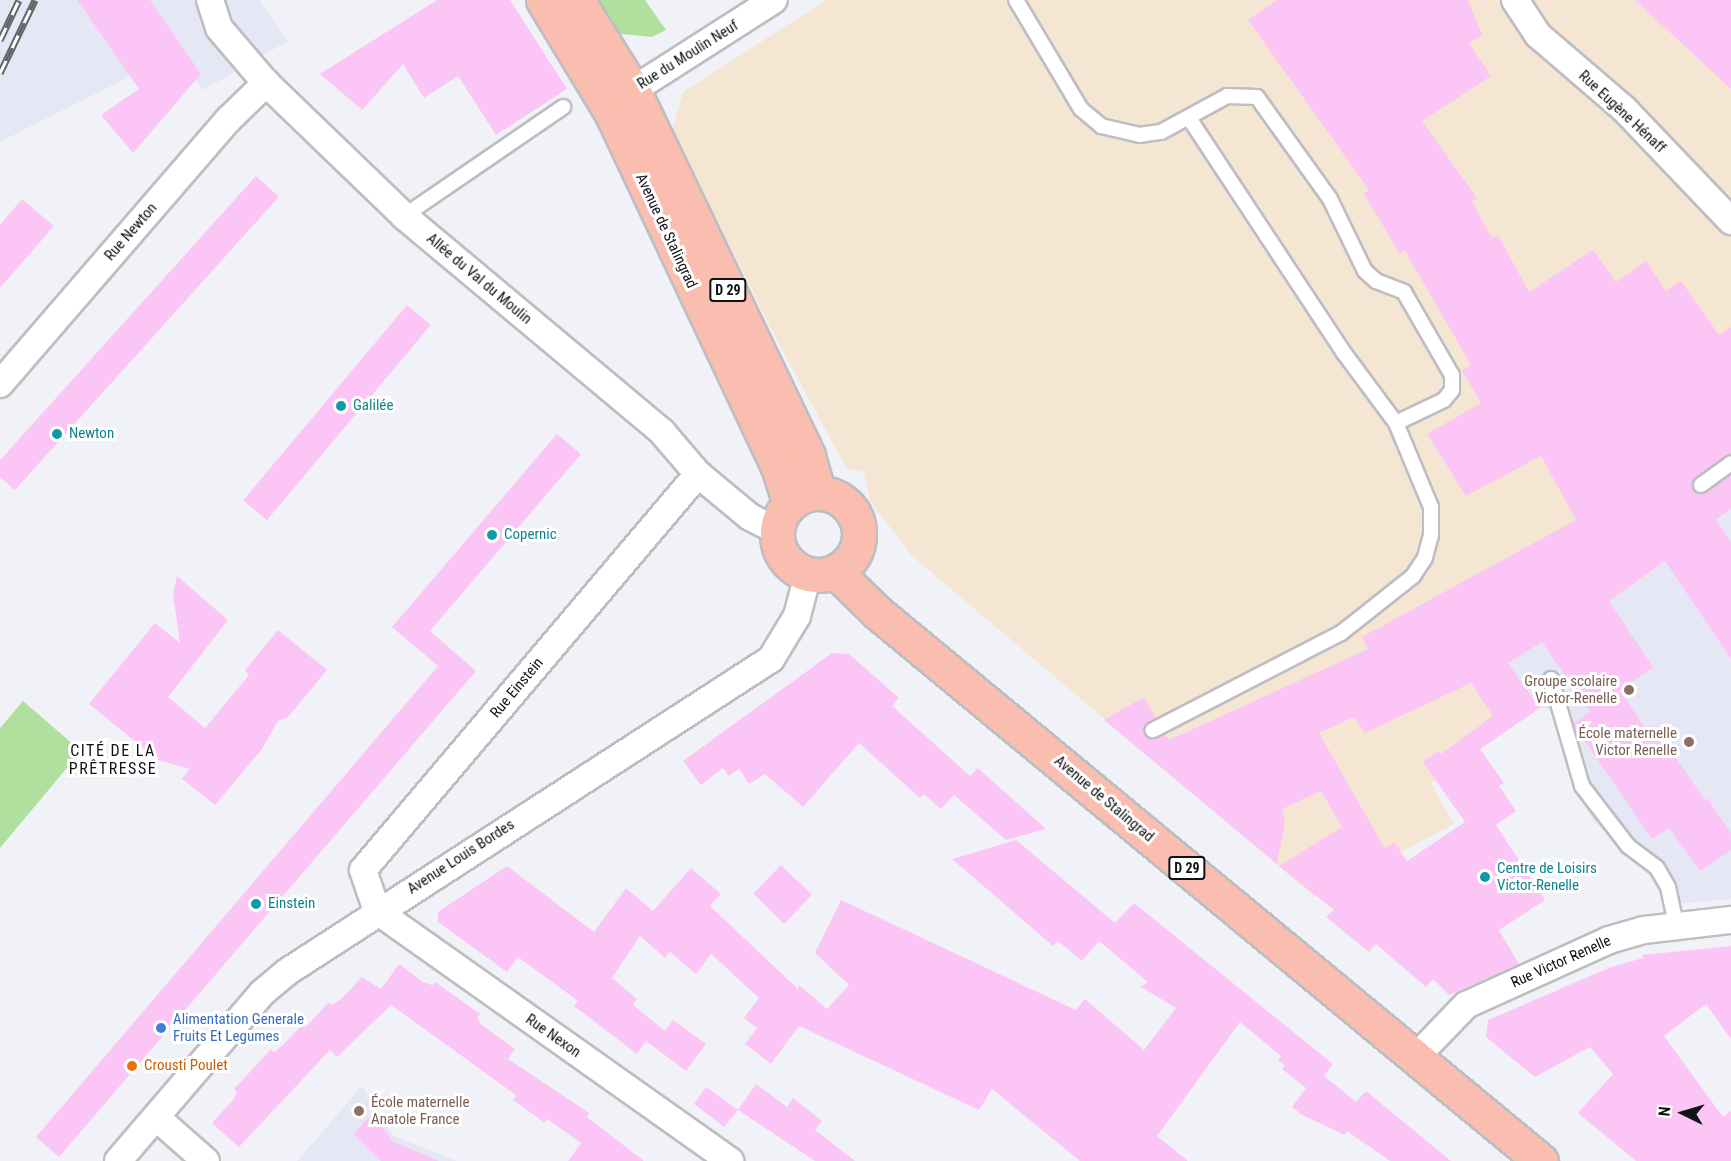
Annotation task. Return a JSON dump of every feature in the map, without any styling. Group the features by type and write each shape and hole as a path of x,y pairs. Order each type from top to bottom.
{"main road":[{"name":"Avenue de Stalingrad","path":"543,0 618,127 778,467 795,509"},
{"name":"Avenue de Stalingrad","path":"577,0 633,90 808,456 795,509"},
{"path":"844,502 858,525 855,552 822,573 788,563 781,553 795,509 844,502"},
{"name":"Avenue de Stalingrad","path":"822,573 888,620 1540,1161"}],"street":[{"name":"Allée du Val du Moulin","path":"210,0 219,28 266,83 404,216 662,432 698,474 750,517 795,509"},
{"name":"Rue du Moulin Neuf","path":"633,90 774,0"},
{"name":"Rue Eugène Hénaff","path":"1515,0 1538,35 1624,109 1731,222"},
{"name":"Rue Newton","path":"0,384 229,119 266,83"},
{"path":"618,127 633,90"},
{"name":"Rue Einstein","path":"377,911 363,870 698,474"},
{"name":"Avenue Louis Bordes","path":"118,1161 262,993 377,911 771,659 822,573"},
{"name":"Rue Nexon","path":"377,911 730,1161"},
{"name":"Rue Victor Renelle","path":"1416,1057 1466,1005 1609,940 1676,925 1731,920"},
{"path":"157,1118 206,1161"}],"lane":[{"path":"1016,0 1081,109 1101,126 1139,135 1161,132 1227,96 1257,97 1330,199 1365,271 1376,281 1404,292 1452,375 1452,390 1444,400 1396,423"},
{"path":"404,216 563,107"},
{"path":"1153,730 1341,633 1413,576 1425,558 1431,535 1431,507 1396,423 1344,353 1189,118"},
{"path":"1701,485 1731,463"},
{"path":"1551,679 1582,786 1628,846 1657,868 1668,887 1676,925"}],"shaded area":[{"path":"0,0 259,0 288,41 203,90 178,52 0,142"},
{"path":"826,0 1731,0 1731,426 1672,470 1711,525 1647,576 1508,663 1540,708 1431,783 1454,824 1315,897 912,556 870,501 864,472 847,469 779,344 672,131 683,92"},
{"name":"Groupe scolaire Victor-Renelle","path":"1731,509 1731,899 1664,905 1664,894 1653,876 1592,819 1572,782 1552,711 1540,708 1507,663 1647,576"},
{"name":"École maternelle Anatole France","path":"362,1086 394,1136 457,1161 297,1161"}],"green space":[{"path":"592,0 645,0 666,30 652,37 610,33"},
{"path":"23,701 81,751 0,848 0,728"}],"building":[{"path":"77,0 150,0 201,74 133,153 101,115 139,89"},
{"path":"437,0 510,0 567,89 496,135 458,76 424,98 403,64 362,110 320,74"},
{"path":"1277,0 1468,0 1482,35 1469,43 1491,76 1422,121 1477,198 1472,202 1492,238 1498,235 1529,292 1593,250 1616,282 1646,261 1666,291 1681,281 1719,335 1731,327 1731,454 1696,478 1692,485 1703,494 1731,474 1731,509 1716,520 1731,542 1731,659 1665,561 1609,601 1653,667 1620,691 1646,729 1653,725 1705,800 1707,798 1731,833 1731,850 1700,871 1669,828 1652,839 1573,724 1590,711 1542,642 1508,663 1540,708 1480,749 1504,783 1499,786 1516,811 1496,825 1545,900 1499,930 1519,964 1449,995 1433,979 1426,987 1376,944 1369,952 1326,917 1334,910 1279,866 1342,827 1321,791 1282,809 1285,822 1277,864 1104,720 1144,697 1156,718 1146,725 1145,735 1153,739 1165,734 1169,740 1368,649 1362,637 1576,520 1541,456 1466,496 1427,434 1481,403 1462,371 1471,365 1405,251 1400,254 1364,194 1369,190 1248,20","holes":["1471,683 1493,716 1441,754 1438,751 1423,762 1465,822 1407,861 1394,842 1385,849 1319,733 1354,717 1365,733"]},
{"path":"1635,0 1731,0 1731,89"},
{"path":"256,176 279,197 15,490 0,477 0,460"},
{"path":"22,199 54,226 0,288 0,225"},
{"name":"Galilée","path":"407,305 431,325 267,520 243,500"},
{"name":"Einstein","path":"557,434 581,454 430,631 476,671 59,1157 36,1137 438,666 392,627"},
{"path":"177,576 228,620 168,697 205,728 249,675 245,670 278,630 327,670 288,717 278,721 262,749 215,805 182,779 190,769 158,760 89,704 155,623 180,643 173,594"},
{"path":"832,653 849,654 899,698 892,706 970,776 978,768 1046,829 1006,840 954,795 941,809 924,794 920,798 859,743 803,807 765,774 749,784 739,769 729,776 723,768 701,785 683,761"},
{"path":"1016,840 1115,923 1134,903 1333,1064 1324,1076 1356,1102 1366,1091 1451,1161 1390,1161 1347,1131 1345,1135 1302,1115 1292,1107 1306,1088 1282,1069 1285,1066 1278,1060 1281,1056 1240,1022 1157,1136 1188,1161 1080,1161 992,1089 979,1110 799,1026 771,1064 745,1044 757,1028 744,1018 759,998 711,954 696,974 670,952 665,958 640,936 612,978 637,999 633,1005 665,1031 673,1020 706,1044 686,1071 646,1041 637,1054 574,1006 578,1001 518,957 507,972 438,922 438,912 507,866 594,932 626,888 653,911 691,868 721,894 710,906 798,989 799,985 827,1009 849,985 815,953 841,900 1076,1010 1085,999 1144,1050 1176,1008 1141,987 1148,982 1099,941 1082,961 1058,941 1053,946 952,859"},
{"path":"781,865 812,895 784,924 753,894"},
{"path":"1731,946 1731,1039 1706,1004 1664,1036 1723,1117 1731,1111 1731,1161 1636,1161 1578,1113 1613,1074 1590,1047 1535,1077 1486,1037 1488,1020 1611,967 1643,958 1642,955"},
{"path":"399,964 423,982 432,985 435,982 480,1014 477,1018 482,1025 515,1049 508,1059 589,1113 587,1117 644,1161 568,1161 581,1143 547,1119 544,1123 513,1100 516,1095 391,1005 337,1057 330,1050 239,1147 212,1123 233,1100 237,1092 234,1089 271,1049 274,1052 282,1046 303,1024 306,1027 329,1002 332,1005 340,1000 362,977 381,989"},
{"path":"756,1084 787,1107 793,1098 822,1121 815,1130 855,1161 815,1161 738,1110"},
{"path":"706,1087 738,1110 724,1127 694,1104"},
{"path":"373,1113 392,1141 439,1161 381,1161 353,1134"}],"railway":[{"path":"0,40 19,0"},
{"path":"0,73 35,0"}],"place":[{"name":"Galilée","path":"341,406"},
{"name":"Newton","path":"57,434"},
{"name":"Copernic","path":"492,535"},
{"name":"Groupe scolaire Victor-Renelle","path":"1629,690"},
{"name":"École maternelle Victor Renelle","path":"1689,742"},
{"name":"Centre de Loisirs Victor-Renelle","path":"1485,877"},
{"name":"Einstein","path":"256,904"},
{"name":"Alimentation Generale Fruits Et Legumes","path":"161,1028"},
{"name":"Crousti Poulet","path":"132,1066"},
{"name":"École maternelle Anatole France","path":"359,1111"}],"district":[{"name":"CITÉ DE LA PRÊTRESSE","path":"113,760"}]}
